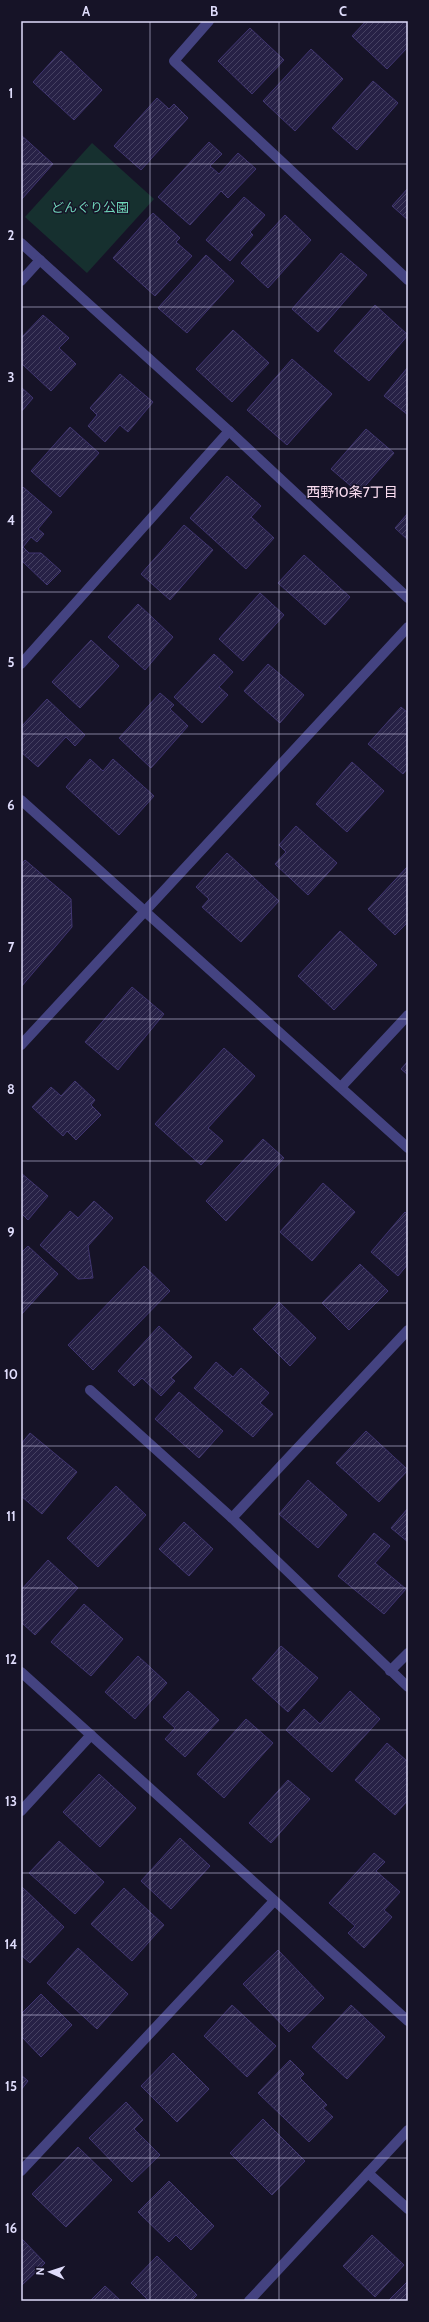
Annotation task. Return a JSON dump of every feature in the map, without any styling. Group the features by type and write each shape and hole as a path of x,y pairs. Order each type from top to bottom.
{"street":[{"path":"209,21 174,61 408,280"},
{"path":"21,243 229,431 408,598"},
{"path":"21,281 40,260"},
{"path":"21,664 229,431"},
{"path":"21,1045 146,912 408,627"},
{"path":"21,800 408,1148"},
{"path":"341,1087 408,1015"},
{"path":"232,1518 408,1330"},
{"path":"90,1390 232,1518 408,1687"},
{"path":"390,1671 408,1653"},
{"path":"21,1672 408,2021"},
{"path":"21,1811 91,1735"},
{"path":"21,2171 274,1901"},
{"path":"249,2301 408,2130"},
{"path":"368,2173 408,2209"}],"green space":[{"name":"どんぐり公園","path":"92,143 154,199 87,273 25,217"}],"building":[{"path":"366,21 408,21 408,47 387,69 352,36"},
{"path":"250,28 284,60 252,94 218,61"},
{"path":"311,49 343,79 295,131 263,101"},
{"path":"61,51 102,90 74,120 33,82"},
{"path":"373,81 398,103 357,150 332,128"},
{"path":"157,98 169,109 174,104 188,118 141,170 114,146"},
{"path":"21,135 53,164 21,200"},
{"path":"209,142 222,154 210,166 219,174 238,153 256,169 228,198 221,191 190,225 158,197"},
{"path":"408,188 408,220 392,206"},
{"path":"244,197 265,215 250,232 253,235 230,261 206,240"},
{"path":"153,213 180,238 176,242 192,256 155,296 113,258"},
{"path":"285,215 311,240 268,288 241,263"},
{"path":"341,253 367,275 318,332 292,309"},
{"path":"206,255 234,281 187,333 158,308"},
{"path":"375,305 408,335 369,381 334,351"},
{"path":"43,315 69,338 59,348 76,364 51,391 21,363 21,338"},
{"path":"233,330 269,363 232,402 196,369"},
{"path":"292,359 332,394 287,445 247,410"},
{"path":"408,367 408,415 384,396"},
{"path":"120,374 153,402 128,432 120,425 105,442 88,426 97,415 90,408"},
{"path":"21,387 33,398 21,412"},
{"path":"70,427 99,453 60,497 31,471"},
{"path":"366,429 394,453 359,493 331,469"},
{"path":"227,476 261,506 251,517 274,538 246,569 190,518"},
{"path":"23,487 52,512 38,529 44,534 37,542 31,537 23,547 29,553 41,553 61,571 47,585 21,560 21,490"},
{"path":"408,513 408,540 395,528"},
{"path":"184,525 213,550 170,600 141,574"},
{"path":"304,555 350,597 325,625 278,583"},
{"path":"260,593 284,615 243,661 219,639"},
{"path":"138,604 173,637 145,670 108,637"},
{"path":"91,640 119,666 80,708 52,682"},
{"path":"214,654 233,672 219,687 228,695 202,723 174,697"},
{"path":"268,664 304,695 280,723 244,691"},
{"path":"160,693 174,705 170,709 188,726 151,768 119,738"},
{"path":"47,699 85,735 75,746 66,737 38,767 21,752 21,727"},
{"path":"401,707 408,713 408,768 403,774 368,744"},
{"path":"90,759 103,771 113,759 154,796 119,835 66,787"},
{"path":"352,762 384,791 347,832 316,804"},
{"path":"296,826 337,863 308,895 275,864 286,852 279,845"},
{"path":"227,853 279,901 241,942 202,907 209,899 196,887"},
{"path":"25,860 71,899 72,927 21,987 21,865"},
{"path":"407,867 408,922 395,935 368,909"},
{"path":"340,931 377,965 334,1010 298,976"},
{"path":"132,987 164,1014 118,1070 85,1042"},
{"path":"224,1048 255,1076 208,1128 223,1141 201,1165 155,1124"},
{"path":"408,1061 408,1075 401,1069"},
{"path":"75,1081 95,1100 91,1105 101,1115 76,1140 67,1131 63,1136 32,1107 51,1087 61,1096"},
{"path":"263,1139 284,1158 226,1221 206,1201"},
{"path":"21,1173 48,1196 28,1220 21,1213"},
{"path":"323,1183 355,1212 312,1261 280,1232"},
{"path":"94,1201 113,1218 88,1246 93,1278 78,1279 40,1245 70,1211 78,1218"},
{"path":"405,1212 408,1215 408,1264 398,1276 371,1252"},
{"path":"28,1246 58,1274 21,1315 21,1253"},
{"path":"360,1264 388,1291 349,1330 322,1303"},
{"path":"144,1266 170,1291 93,1370 68,1345"},
{"path":"279,1302 316,1338 290,1366 253,1329"},
{"path":"159,1326 192,1357 171,1378 175,1381 161,1396 142,1378 134,1386 118,1371"},
{"path":"216,1362 233,1377 241,1368 269,1393 260,1403 273,1414 253,1437 194,1388"},
{"path":"179,1392 223,1431 199,1458 155,1419"},
{"path":"366,1431 408,1470 379,1502 336,1463"},
{"path":"30,1433 77,1472 42,1514 21,1496 21,1444"},
{"path":"308,1480 347,1515 318,1548 279,1514"},
{"path":"116,1486 146,1515 98,1567 67,1538"},
{"path":"408,1508 408,1542 391,1528"},
{"path":"184,1522 213,1549 189,1576 159,1549"},
{"path":"374,1533 390,1546 375,1563 406,1589 384,1614 338,1576"},
{"path":"48,1560 78,1588 35,1635 21,1622 21,1590"},
{"path":"84,1604 123,1639 91,1676 51,1642"},
{"path":"281,1646 318,1678 288,1712 252,1679"},
{"path":"138,1656 167,1683 135,1719 105,1692"},
{"path":"188,1691 219,1720 185,1757 165,1739 175,1728 163,1717"},
{"path":"350,1691 380,1719 332,1772 286,1730 304,1709 320,1724"},
{"path":"246,1719 273,1743 224,1798 197,1774"},
{"path":"387,1743 408,1762 408,1800 395,1815 355,1780"},
{"path":"99,1774 136,1808 100,1847 63,1812"},
{"path":"288,1780 310,1799 271,1843 249,1823"},
{"path":"180,1838 210,1866 171,1909 141,1881"},
{"path":"59,1841 104,1882 75,1914 29,1873"},
{"path":"374,1853 385,1862 376,1871 400,1892 384,1910 392,1917 364,1948 348,1933 355,1926 329,1903"},
{"path":"21,1886 64,1927 30,1963 21,1955"},
{"path":"124,1888 164,1925 132,1961 91,1924"},
{"path":"78,1948 128,1994 97,2029 47,1983"},
{"path":"278,1950 324,1998 289,2032 243,1984"},
{"path":"41,1994 72,2025 41,2057 21,2036 21,2014"},
{"path":"232,2005 276,2046 247,2077 204,2036"},
{"path":"351,2005 385,2037 347,2079 312,2047"},
{"path":"173,2053 209,2089 177,2122 141,2086"},
{"path":"290,2060 304,2074 300,2078 327,2105 323,2108 333,2117 309,2142 258,2093"},
{"path":"21,2075 28,2081 21,2090"},
{"path":"126,2102 143,2120 134,2129 160,2155 132,2182 89,2138"},
{"path":"263,2119 305,2161 272,2195 230,2153"},
{"path":"78,2147 112,2180 66,2227 32,2194"},
{"path":"169,2181 214,2226 191,2250 176,2235 169,2242 138,2212"},
{"path":"372,2235 404,2265 375,2297 343,2266"},
{"path":"21,2238 45,2263 21,2286"},
{"path":"157,2256 197,2295 191,2301 149,2301 131,2283"},
{"path":"408,2281 408,2301 388,2301"},
{"path":"105,2286 121,2301 90,2301"}],"district":[{"name":"西野10条7丁目","path":"352,492"}]}
